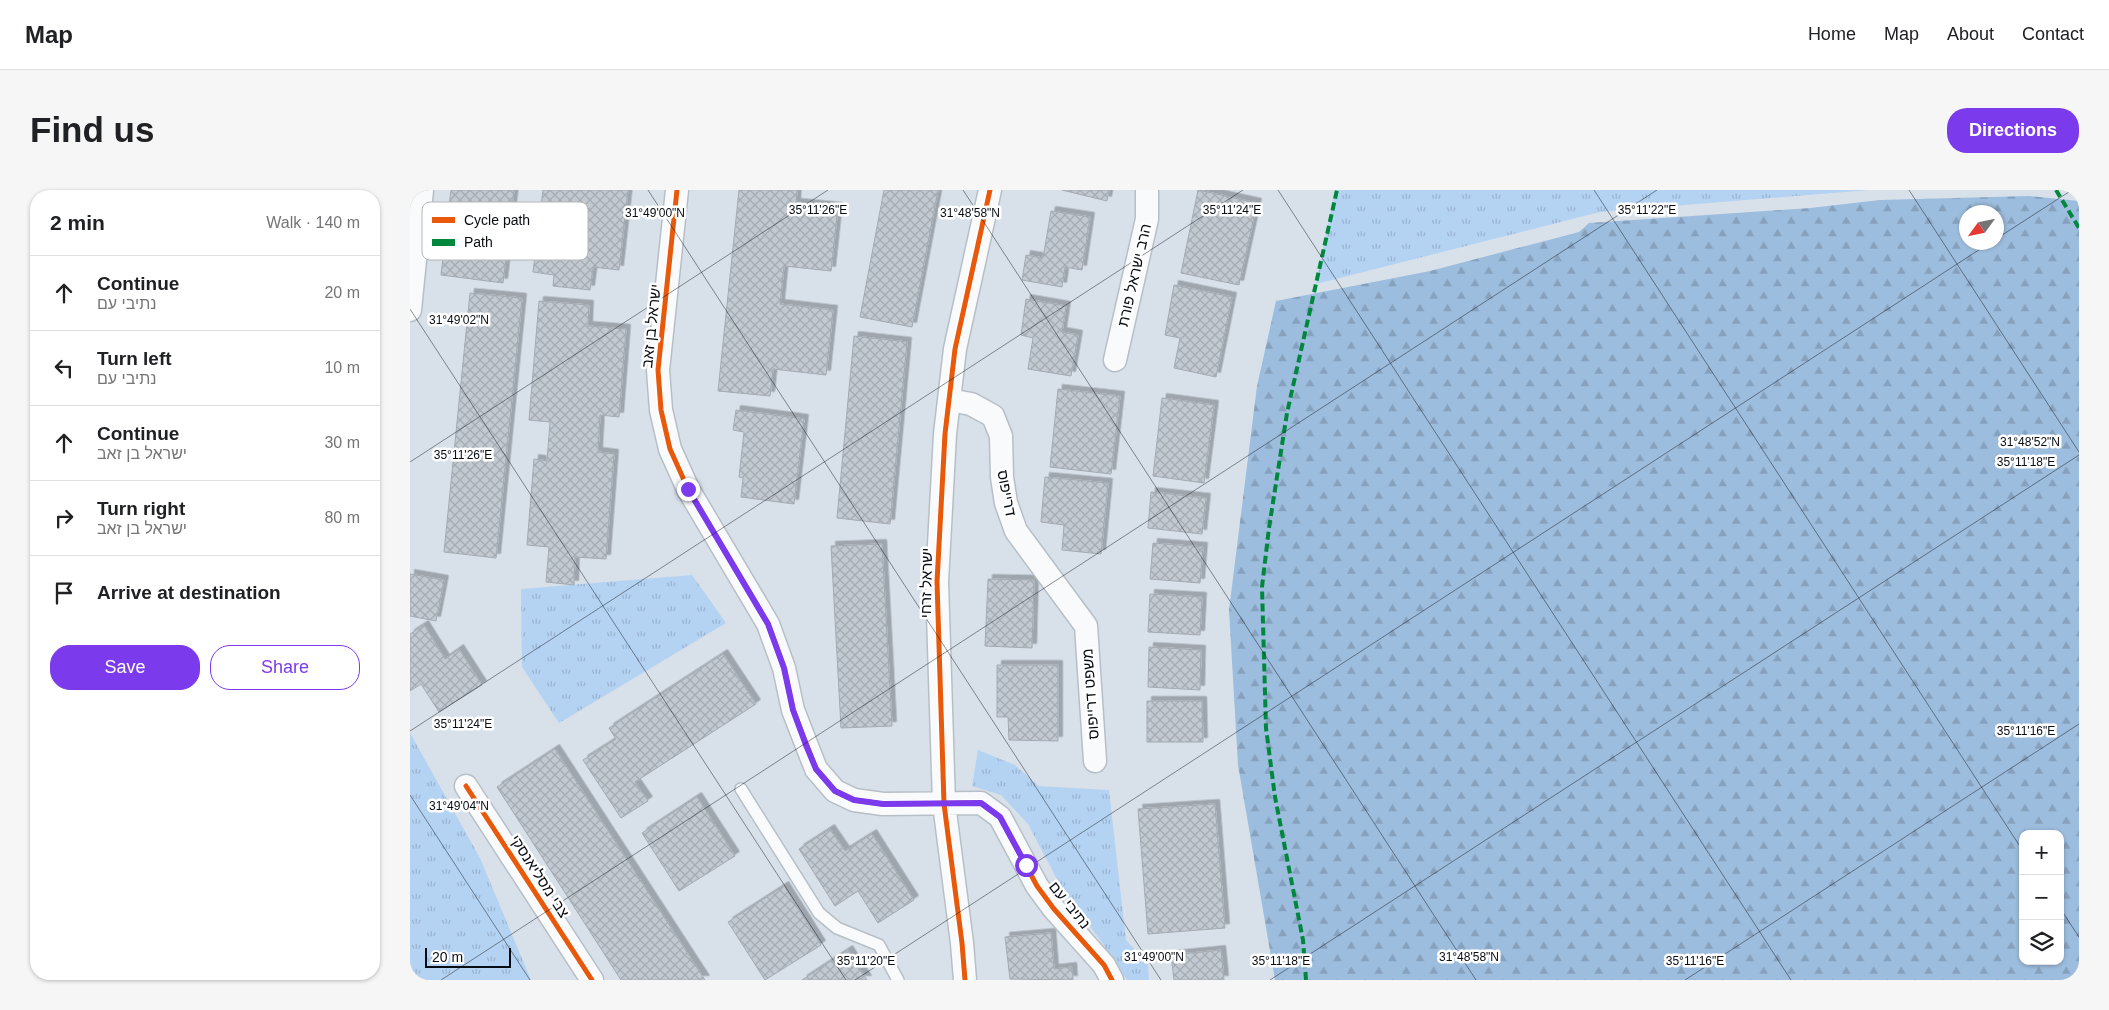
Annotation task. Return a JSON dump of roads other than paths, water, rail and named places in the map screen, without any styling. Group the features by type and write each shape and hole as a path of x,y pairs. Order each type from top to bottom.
{"street":[{"path":"410,310 422,190"},
{"name":"ישראל בן זאב","path":"677,190 658,370 661,410 670,449 688,489 768,624 784,668 793,710 816,769 835,791 854,800 883,804 944,804"},
{"name":"ישראל זרחי","path":"965,980 944,804 937,582 945,434 955,349 990,190"},
{"name":"הרב ישראל פורת","path":"1115,360 1147,219 1147,190"},
{"name":"דרייפוס","path":"949,400 971,404 993,416 1001,436 1002,477 1006,503 1016,531 1086,626"},
{"name":"משפט דרייפוס","path":"1086,626 1095,762"},
{"name":"צבי מסליאנסקי","path":"466,786 592,980"},
{"name":"נתיבי עם","path":"944,804 981,803 1000,817 1038,886 1054,909 1104,965 1112,980"}],"lane":[{"path":"741,790 819,913 837,928 879,945 898,980"}]}
